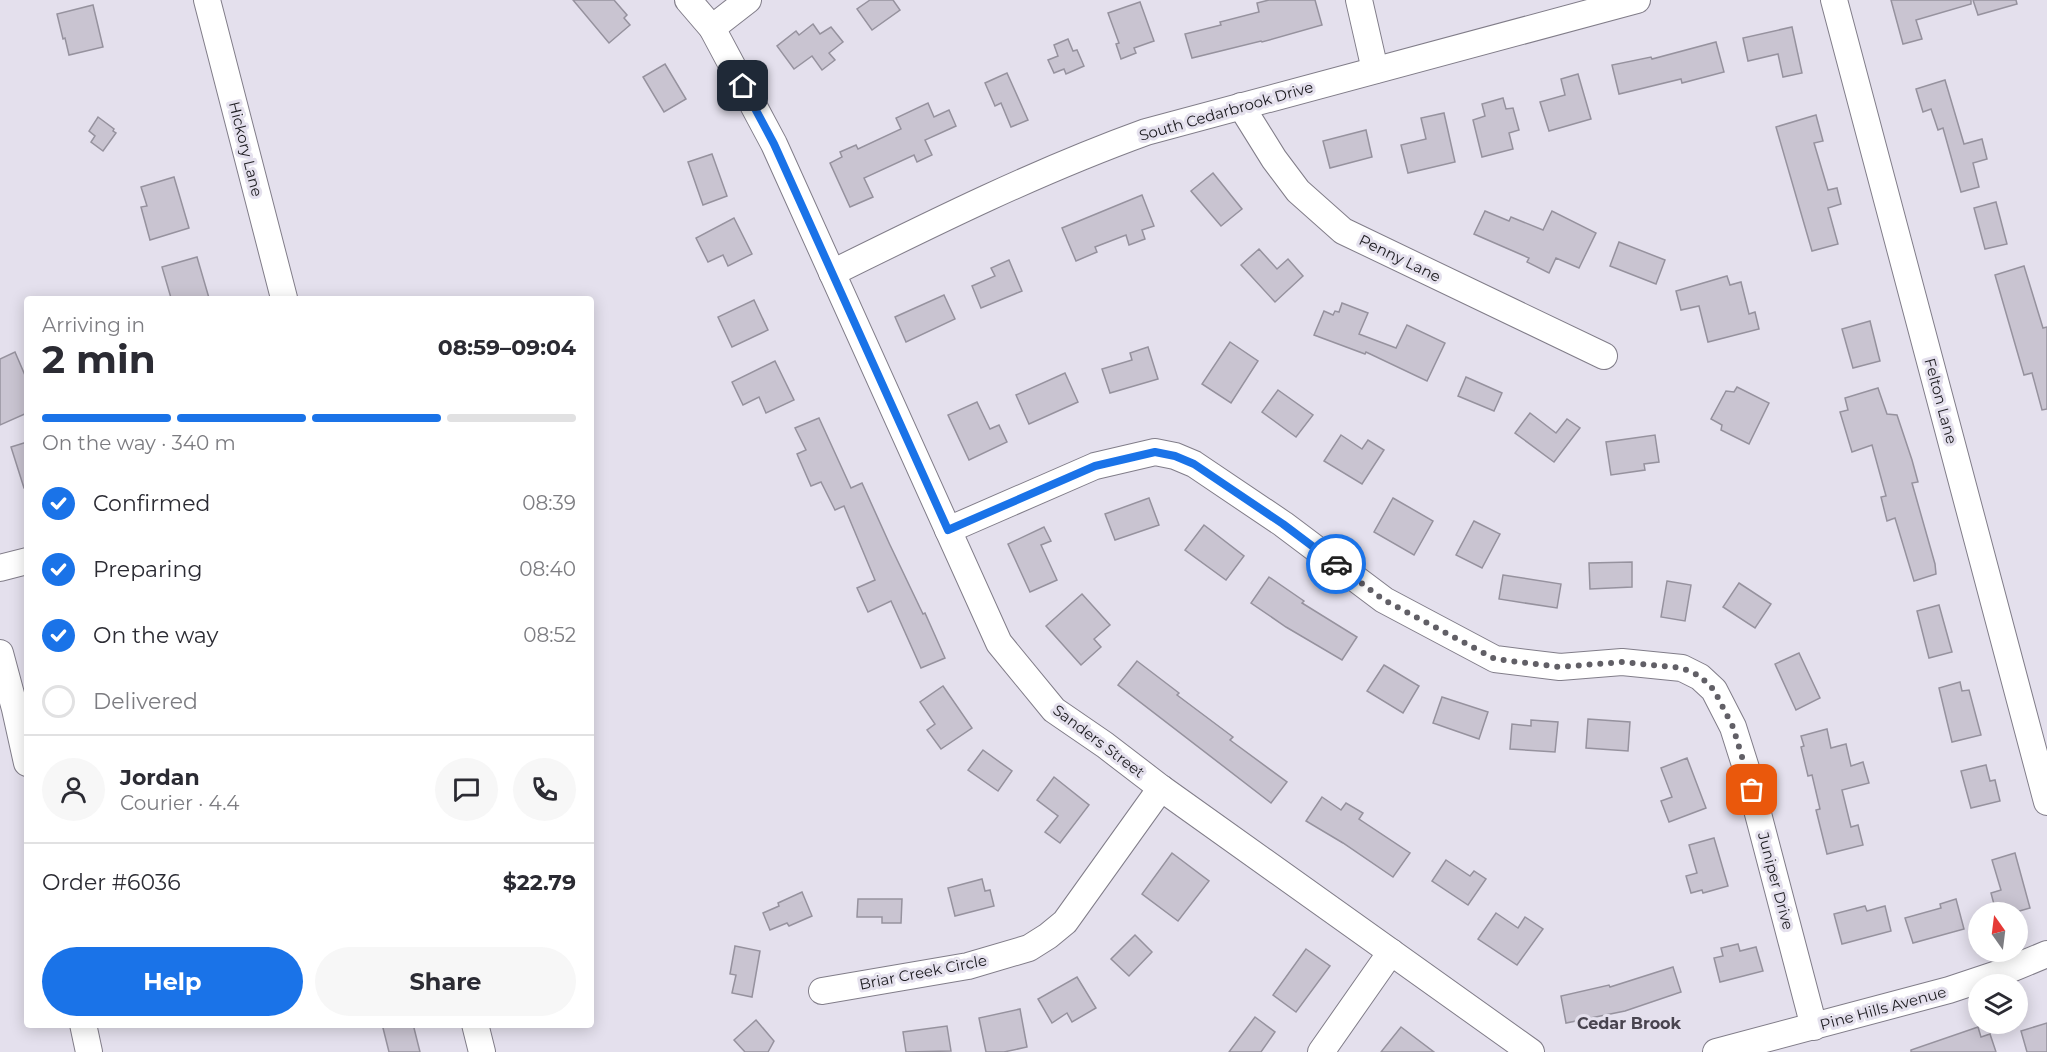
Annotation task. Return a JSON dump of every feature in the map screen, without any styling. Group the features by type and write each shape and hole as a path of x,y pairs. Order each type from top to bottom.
{"street":[{"name":"Hickory Lane","path":"207,0 283,296"},
{"name":"Sanders Street","path":"688,0 712,28 774,144 999,643 1054,710 1531,1052"},
{"path":"712,28 748,0"},
{"path":"1359,0 1375,70"},
{"name":"South Cedarbrook Drive","path":"832,273 946,216 1080,156 1146,132 1637,0"},
{"name":"Felton Lane","path":"1834,0 2047,802"},
{"name":"Penny Lane","path":"1241,106 1298,191 1343,231 1604,356"},
{"name":"Juniper Drive","path":"948,530 1095,466 1155,452 1175,456 1194,464 1283,524 1384,600 1495,659 1560,667 1622,662 1682,668 1700,676 1714,690 1733,727 1746,768 1814,1027"},
{"path":"0,568 24,562"},
{"path":"0,653 24,750"},
{"name":"Briar Creek Circle","path":"822,991 968,966 1029,948 1065,922 1161,788"},
{"path":"1321,1052 1391,952"},
{"name":"Pine Hills Avenue","path":"1716,1052 1949,990 2006,971 2047,954"},
{"path":"84,1028 89,1052"},
{"path":"476,1028 482,1052"}],"building":[{"path":"573,0 614,0 627,15 624,18 630,25 609,43"},
{"path":"870,0 893,0 900,10 872,30 857,9"},
{"path":"1269,0 1315,0 1322,25 1192,58 1185,34 1259,12 1257,3"},
{"path":"1891,0 1971,0 1971,4 1916,20 1922,39 1903,44"},
{"path":"1973,0 2016,0 2017,4 1978,15"},
{"path":"1140,2 1154,41 1134,48 1136,53 1121,59 1116,44 1119,43 1108,13"},
{"path":"93,5 103,47 69,55 57,14"},
{"path":"813,24 820,34 831,27 843,42 829,53 835,60 822,70 812,56 794,69 777,46 796,31 799,35"},
{"path":"1792,27 1802,73 1783,77 1778,54 1748,61 1743,38"},
{"path":"1068,39 1073,51 1077,50 1084,66 1066,74 1064,69 1054,73 1048,60 1058,56 1054,45"},
{"path":"1716,42 1724,72 1682,83 1681,79 1619,94 1612,65 1651,57 1652,59"},
{"path":"665,64 686,99 664,112 643,77"},
{"path":"1007,73 1028,120 1011,127 1001,103 995,106 985,83"},
{"path":"1578,74 1591,119 1549,131 1540,102 1565,95 1561,79"},
{"path":"1945,80 1964,144 1982,139 1987,159 1973,163 1979,187 1961,192 1943,128 1938,130 1931,109 1923,112 1916,89"},
{"path":"1503,98 1506,109 1513,108 1519,130 1509,133 1513,149 1482,157 1473,120 1485,116 1482,104"},
{"path":"928,103 934,117 949,110 956,126 925,140 932,155 917,162 914,155 864,178 873,197 850,207 830,163 842,157 840,152 856,145 858,149 901,129 896,118"},
{"path":"1444,113 1455,162 1408,173 1401,145 1426,139 1421,118"},
{"path":"1816,115 1823,141 1814,143 1828,190 1837,188 1841,204 1828,208 1838,244 1812,251 1776,127"},
{"path":"98,117 116,133 103,151 91,142 95,136 89,131"},
{"path":"1366,130 1372,157 1330,168 1323,141"},
{"path":"712,154 727,196 703,205 688,162"},
{"path":"1213,173 1242,209 1221,226 1191,191"},
{"path":"174,177 189,228 150,240 141,207 147,206 141,187"},
{"path":"1142,195 1154,226 1142,230 1145,239 1129,245 1126,235 1095,247 1097,252 1076,261 1062,228"},
{"path":"1996,202 2007,244 1985,249 1974,208"},
{"path":"1485,211 1509,221 1511,217 1543,230 1552,211 1596,233 1579,268 1556,258 1549,273 1527,262 1529,258 1474,234"},
{"path":"734,218 752,254 728,266 723,255 708,262 696,238"},
{"path":"1619,242 1665,260 1656,284 1610,266"},
{"path":"1259,249 1277,269 1288,259 1303,276 1275,302 1241,265"},
{"path":"197,257 208,296 170,296 162,267"},
{"path":"1009,260 1022,291 981,308 972,286 995,276 991,268"},
{"path":"2024,266 2043,328 2047,327 2047,409 2042,410 2032,373 2024,375 1995,275"},
{"path":"1727,276 1730,285 1741,282 1749,314 1755,312 1759,329 1708,342 1699,306 1681,310 1676,291"},
{"path":"944,295 955,319 906,342 895,317"},
{"path":"754,300 768,330 732,347 718,317"},
{"path":"1342,303 1368,313 1359,334 1396,348 1407,325 1445,343 1427,381 1366,352 1365,354 1314,335 1324,311 1333,315 1335,311 1339,312"},
{"path":"1870,321 1880,361 1853,368 1842,329"},
{"path":"1230,342 1258,361 1231,403 1202,384"},
{"path":"1148,347 1158,379 1110,393 1102,369 1132,360 1130,353"},
{"path":"15,352 24,373 24,414 0,425 0,359"},
{"path":"775,361 794,400 766,413 759,397 743,405 732,382"},
{"path":"1065,373 1078,402 1029,424 1016,395"},
{"path":"1466,377 1502,393 1494,411 1458,396"},
{"path":"1737,387 1769,403 1749,444 1721,430 1722,425 1711,419 1726,391 1734,392"},
{"path":"1878,388 1887,414 1897,415 1912,460 1918,482 1912,483 1935,564 1936,574 1914,581 1895,518 1887,521 1881,497 1886,496 1872,445 1852,452 1840,412 1848,410 1845,398"},
{"path":"1278,390 1313,415 1296,437 1262,412"},
{"path":"977,402 990,429 999,425 1007,442 969,460 948,415"},
{"path":"1530,413 1556,433 1567,419 1580,428 1554,462 1515,433"},
{"path":"819,418 851,488 862,483 945,658 921,668 891,601 868,612 857,588 875,580 844,506 835,510 821,482 811,486 797,454 806,450 795,428"},
{"path":"1341,435 1362,449 1368,440 1384,450 1362,484 1324,461"},
{"path":"1655,435 1659,462 1644,464 1645,470 1611,475 1606,442"},
{"path":"24,443 24,488 11,447"},
{"path":"1149,498 1159,525 1115,540 1105,514"},
{"path":"1393,498 1433,521 1414,555 1374,532"},
{"path":"1474,521 1500,534 1482,568 1456,555"},
{"path":"1204,525 1244,556 1226,580 1185,550"},
{"path":"1044,527 1051,541 1041,545 1057,580 1030,592 1008,544"},
{"path":"1632,562 1632,587 1590,589 1589,563"},
{"path":"1503,575 1561,584 1557,608 1499,599"},
{"path":"1269,577 1304,601 1302,603 1357,637 1342,660 1251,603"},
{"path":"1667,581 1691,585 1685,621 1661,617"},
{"path":"1739,583 1771,604 1755,628 1723,607"},
{"path":"1082,594 1110,625 1094,639 1101,647 1081,665 1046,626"},
{"path":"1939,605 1952,652 1929,658 1917,611"},
{"path":"1799,653 1820,698 1796,710 1775,664"},
{"path":"1137,661 1179,693 1177,695 1233,737 1230,740 1287,782 1271,803 1118,685"},
{"path":"1384,665 1419,686 1403,713 1367,691"},
{"path":"1960,682 1962,691 1969,690 1981,735 1952,742 1939,688"},
{"path":"943,686 972,728 941,749 927,730 935,724 920,702"},
{"path":"1442,697 1488,712 1479,739 1433,723"},
{"path":"1588,719 1630,722 1628,751 1586,748"},
{"path":"1531,720 1558,722 1555,752 1510,749 1512,724 1531,726"},
{"path":"1827,729 1831,748 1846,744 1851,766 1863,762 1869,783 1842,790 1851,827 1858,825 1863,845 1827,854 1816,810 1820,809 1812,775 1808,776 1801,747 1804,746 1801,736"},
{"path":"983,750 1012,771 998,791 968,770"},
{"path":"1687,758 1706,808 1669,822 1661,801 1672,797 1661,768"},
{"path":"1986,765 1990,781 1995,780 2000,801 1971,808 1961,771"},
{"path":"1054,777 1089,805 1060,843 1045,832 1058,816 1037,800"},
{"path":"1322,797 1341,810 1346,803 1363,813 1359,819 1410,853 1393,877 1306,821"},
{"path":"1714,838 1728,886 1703,893 1702,890 1691,893 1686,876 1697,873 1689,845"},
{"path":"1172,853 1209,881 1178,921 1142,894"},
{"path":"2015,853 2030,908 2028,909 2028,902 1993,902 1991,893 2001,890 1992,860"},
{"path":"1446,860 1470,876 1474,871 1486,879 1468,905 1432,881"},
{"path":"982,879 985,891 990,890 994,906 955,916 948,888"},
{"path":"802,892 812,916 789,926 787,923 770,930 763,913"},
{"path":"858,899 902,899 901,923 882,923 882,917 857,917"},
{"path":"1956,899 1964,929 1913,943 1905,918 1941,908 1940,904"},
{"path":"1865,906 1867,911 1885,906 1891,931 1842,944 1834,914"},
{"path":"1496,913 1518,928 1525,917 1543,929 1517,965 1478,939"},
{"path":"1135,935 1152,952 1129,976 1111,959"},
{"path":"1738,944 1740,951 1756,947 1763,971 1720,982 1714,958 1723,956 1721,948"},
{"path":"735,946 760,951 752,997 732,993 736,975 730,974"},
{"path":"1306,949 1330,966 1296,1012 1273,995"},
{"path":"1673,967 1681,992 1625,1011 1566,1023 1561,996 1609,985 1610,987"},
{"path":"1077,977 1096,1008 1072,1022 1067,1013 1052,1023 1038,999"},
{"path":"1020,1009 1027,1047 1004,1052 986,1052 979,1018"},
{"path":"1255,1017 1275,1032 1261,1052 1229,1052"},
{"path":"756,1020 774,1041 768,1052 745,1052 734,1040"},
{"path":"2047,1023 2047,1052 2027,1052 2022,1034 2028,1034 2028,1029"},
{"path":"947,1026 951,1051 906,1052 903,1032"},
{"path":"1401,1027 1434,1052 1381,1052"},
{"path":"383,1028 414,1028 420,1052 389,1052"},
{"path":"1968,1030 1968,1034 1980,1034 1981,1037 1990,1034 1996,1052 1911,1052 1911,1050"}],"way so far":[{"path":"1336,564 1384,600 1495,659 1560,667 1622,662 1682,668 1700,676 1714,690 1733,727 1752,790"}],"district":[{"name":"Cedar Brook","path":"1629,1023"}],"route":[{"path":"743,86 774,144 948,530 1095,466 1155,452 1175,456 1194,464 1283,524 1336,564"}]}
